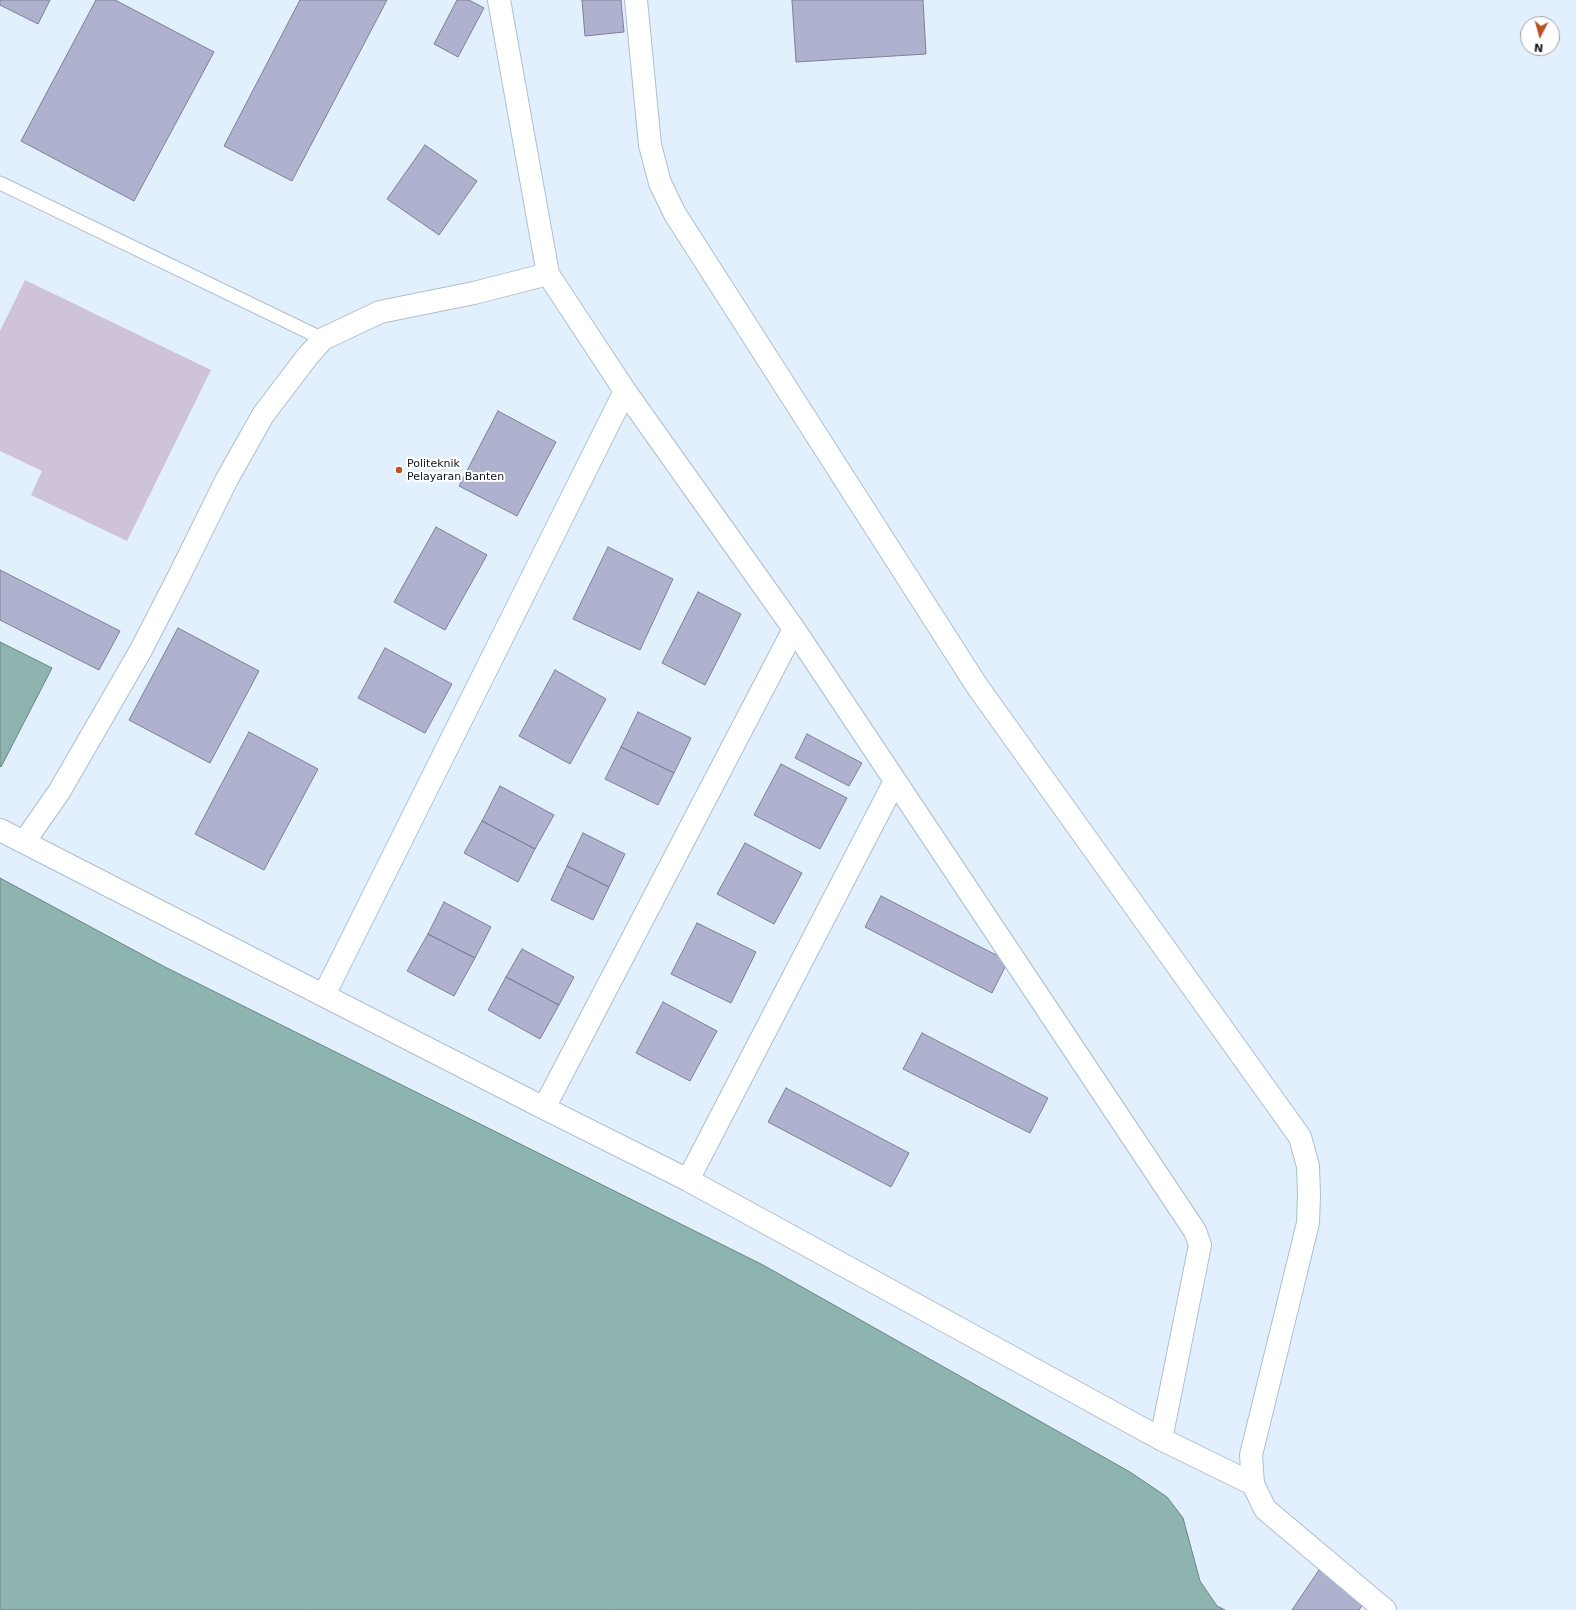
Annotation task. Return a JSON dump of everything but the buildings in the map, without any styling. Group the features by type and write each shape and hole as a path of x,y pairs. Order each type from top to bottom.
{"street":[{"path":"499,0 548,274 625,391 794,629 1195,1231 1200,1245 1161,1439"},
{"path":"636,0 650,145 660,183 675,214 977,686 1300,1137 1308,1166 1308,1223 1251,1455 1253,1484 1265,1509 1385,1610"},
{"path":"24,842 59,792 141,650 227,478 263,415 307,356 323,339 380,312 474,293 548,274"},
{"path":"324,995 625,391"},
{"path":"544,1108 794,629"},
{"path":"688,1180 895,781"},
{"path":"0,830 688,1180 1161,1439 1253,1484"}],"lane":[{"path":"0,184 323,339"}],"shaded area":[{"path":"25,280 211,370 127,541 31,495 42,471 0,451 0,331"},
{"path":"0,642 52,668 1,767 0,766"},
{"path":"0,878 165,967 763,1265 1130,1472 1167,1497 1183,1518 1200,1581 1217,1606 1225,1610 0,1610"}],"place":[{"name":"Politeknik Pelayaran Banten","path":"399,470"}]}
